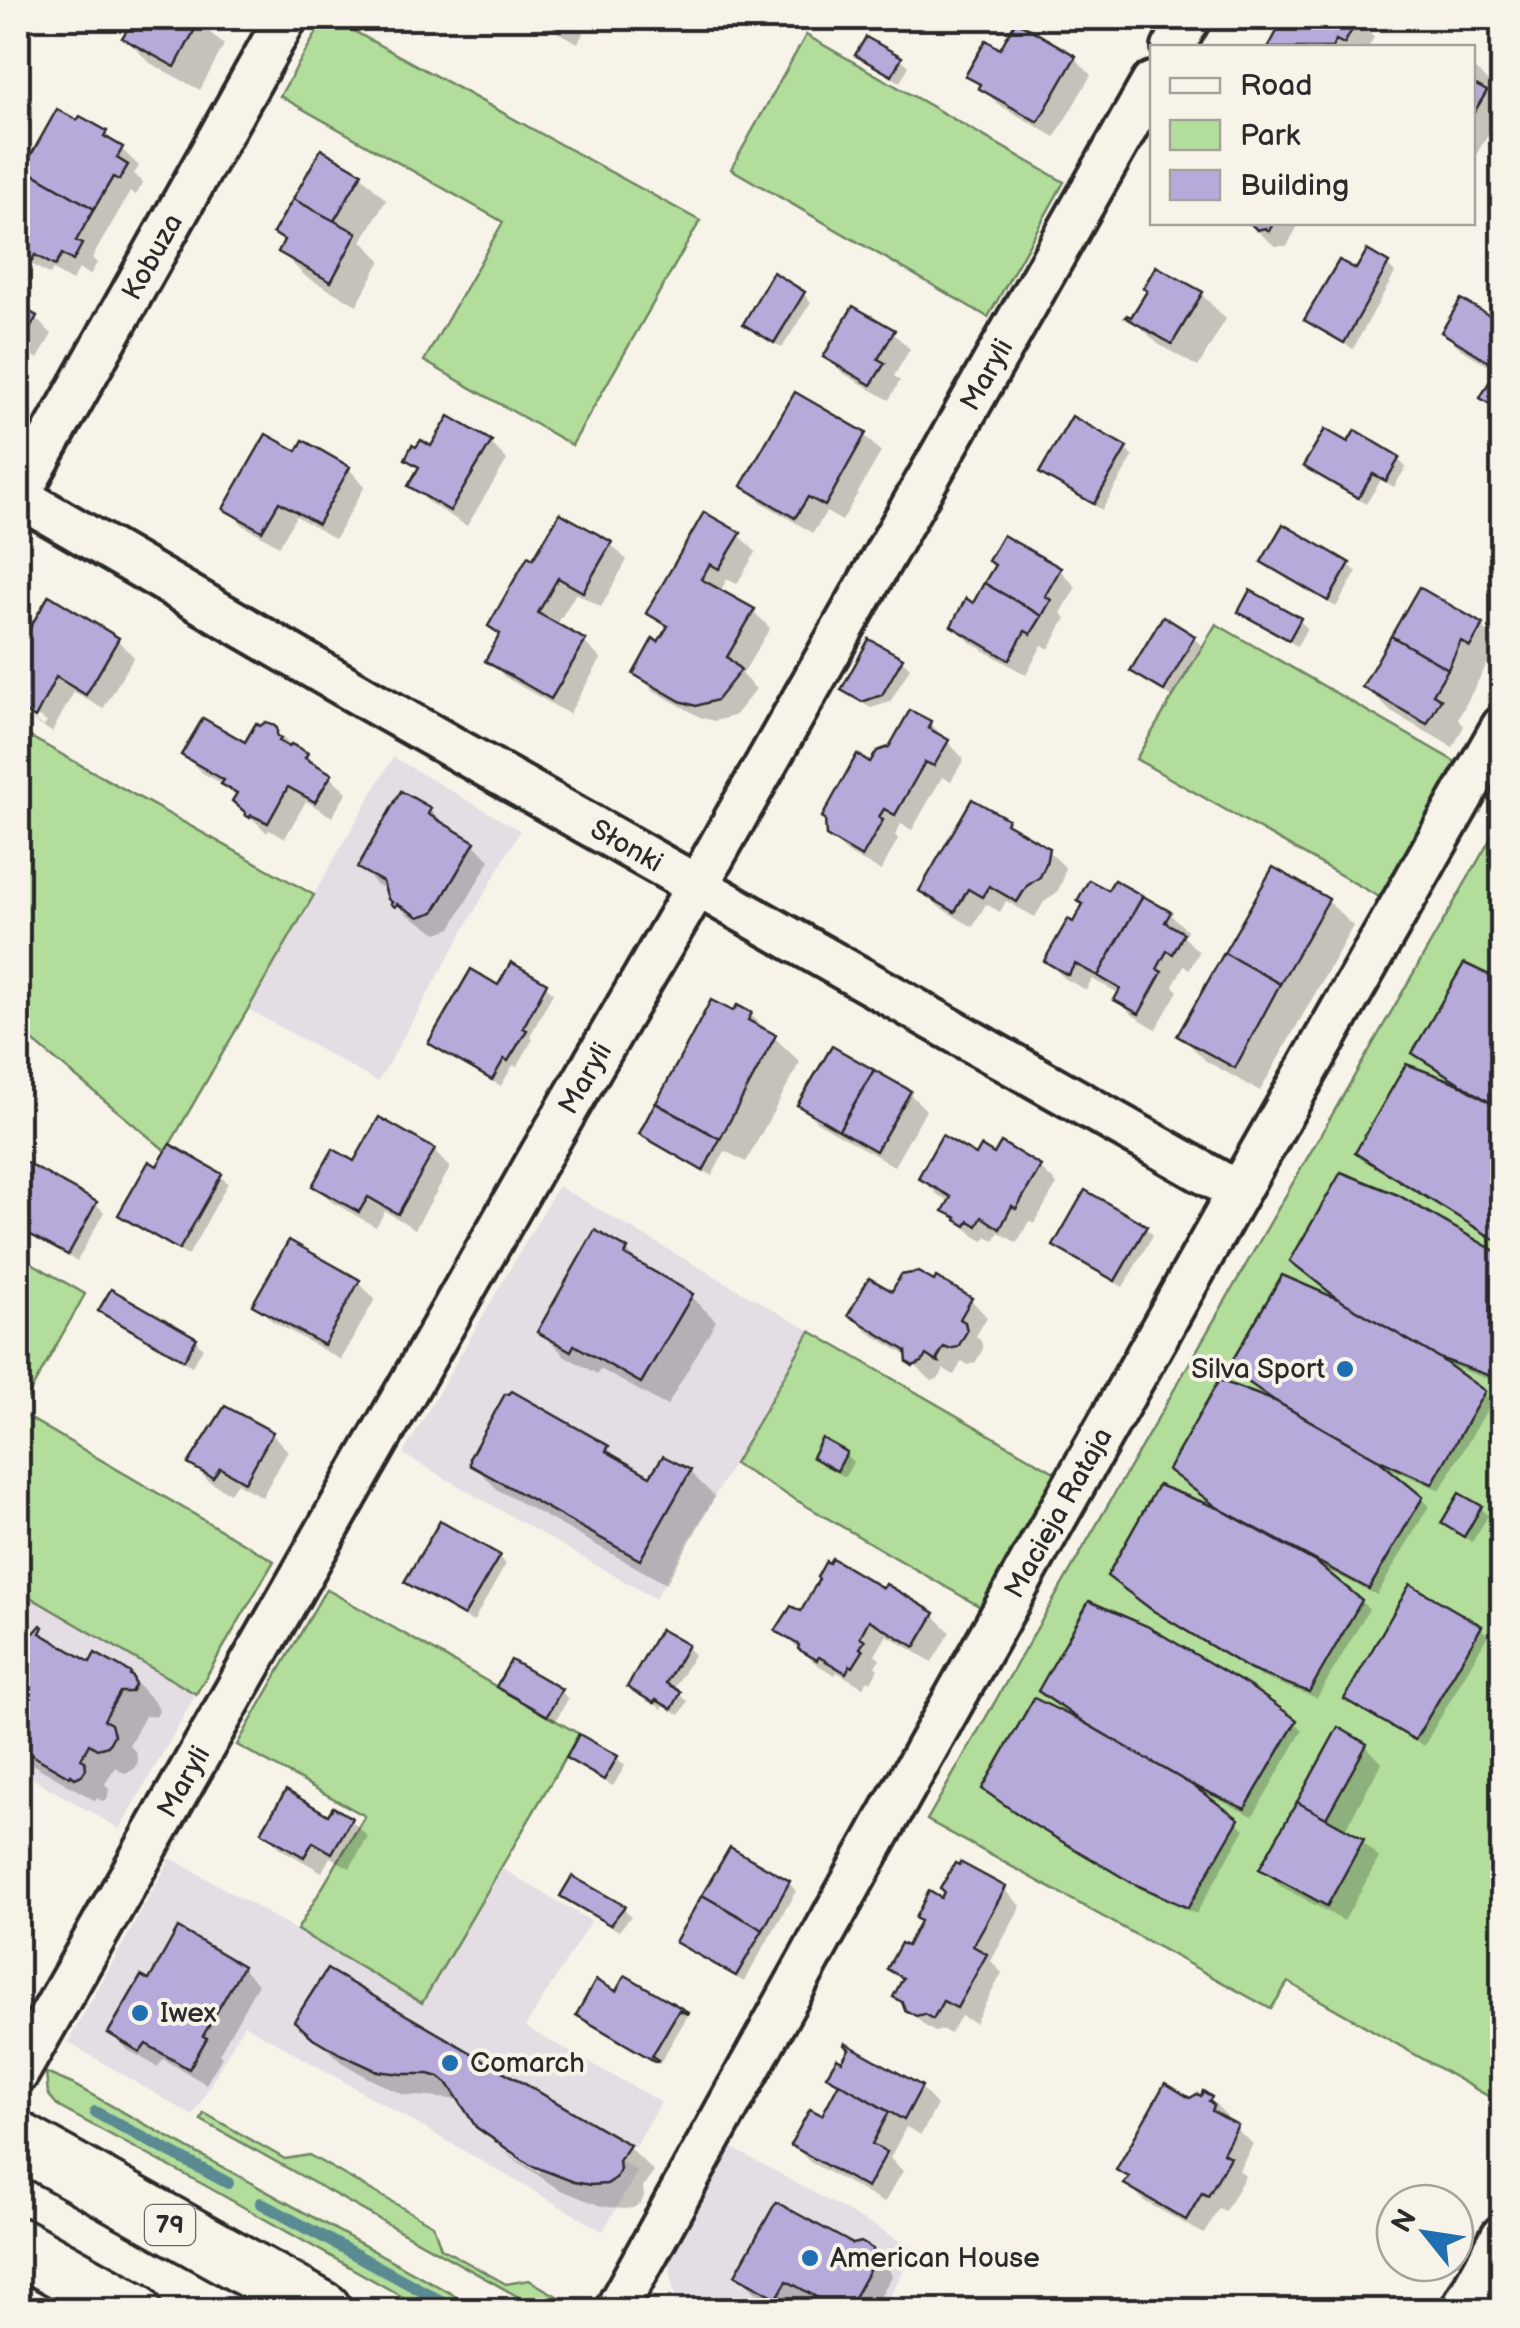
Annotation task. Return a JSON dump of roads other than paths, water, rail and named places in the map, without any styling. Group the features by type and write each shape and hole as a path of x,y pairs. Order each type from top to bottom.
{"main road":[{"name":"79","path":"18,2140 324,2310"},
{"path":"18,2246 117,2307"}],"street":[{"name":"Kobuza","path":"18,496 286,18"},
{"path":"1175,45 1190,18"},
{"name":"Maryli","path":"18,2073 1150,87"},
{"name":"Słonki","path":"18,496 369,700 1238,1192"},
{"name":"Macieja Rataja","path":"619,2304 1502,726"},
{"path":"1479,2302 1502,2236"}],"waterway":[{"path":"95,2112 228,2183"},
{"path":"261,2203 457,2310"}],"place":[{"name":"Silva Sport","path":"1345,1369"},
{"name":"Iwex","path":"140,2013"},
{"name":"Comarch","path":"450,2063"},
{"name":"American House","path":"810,2258"}]}
